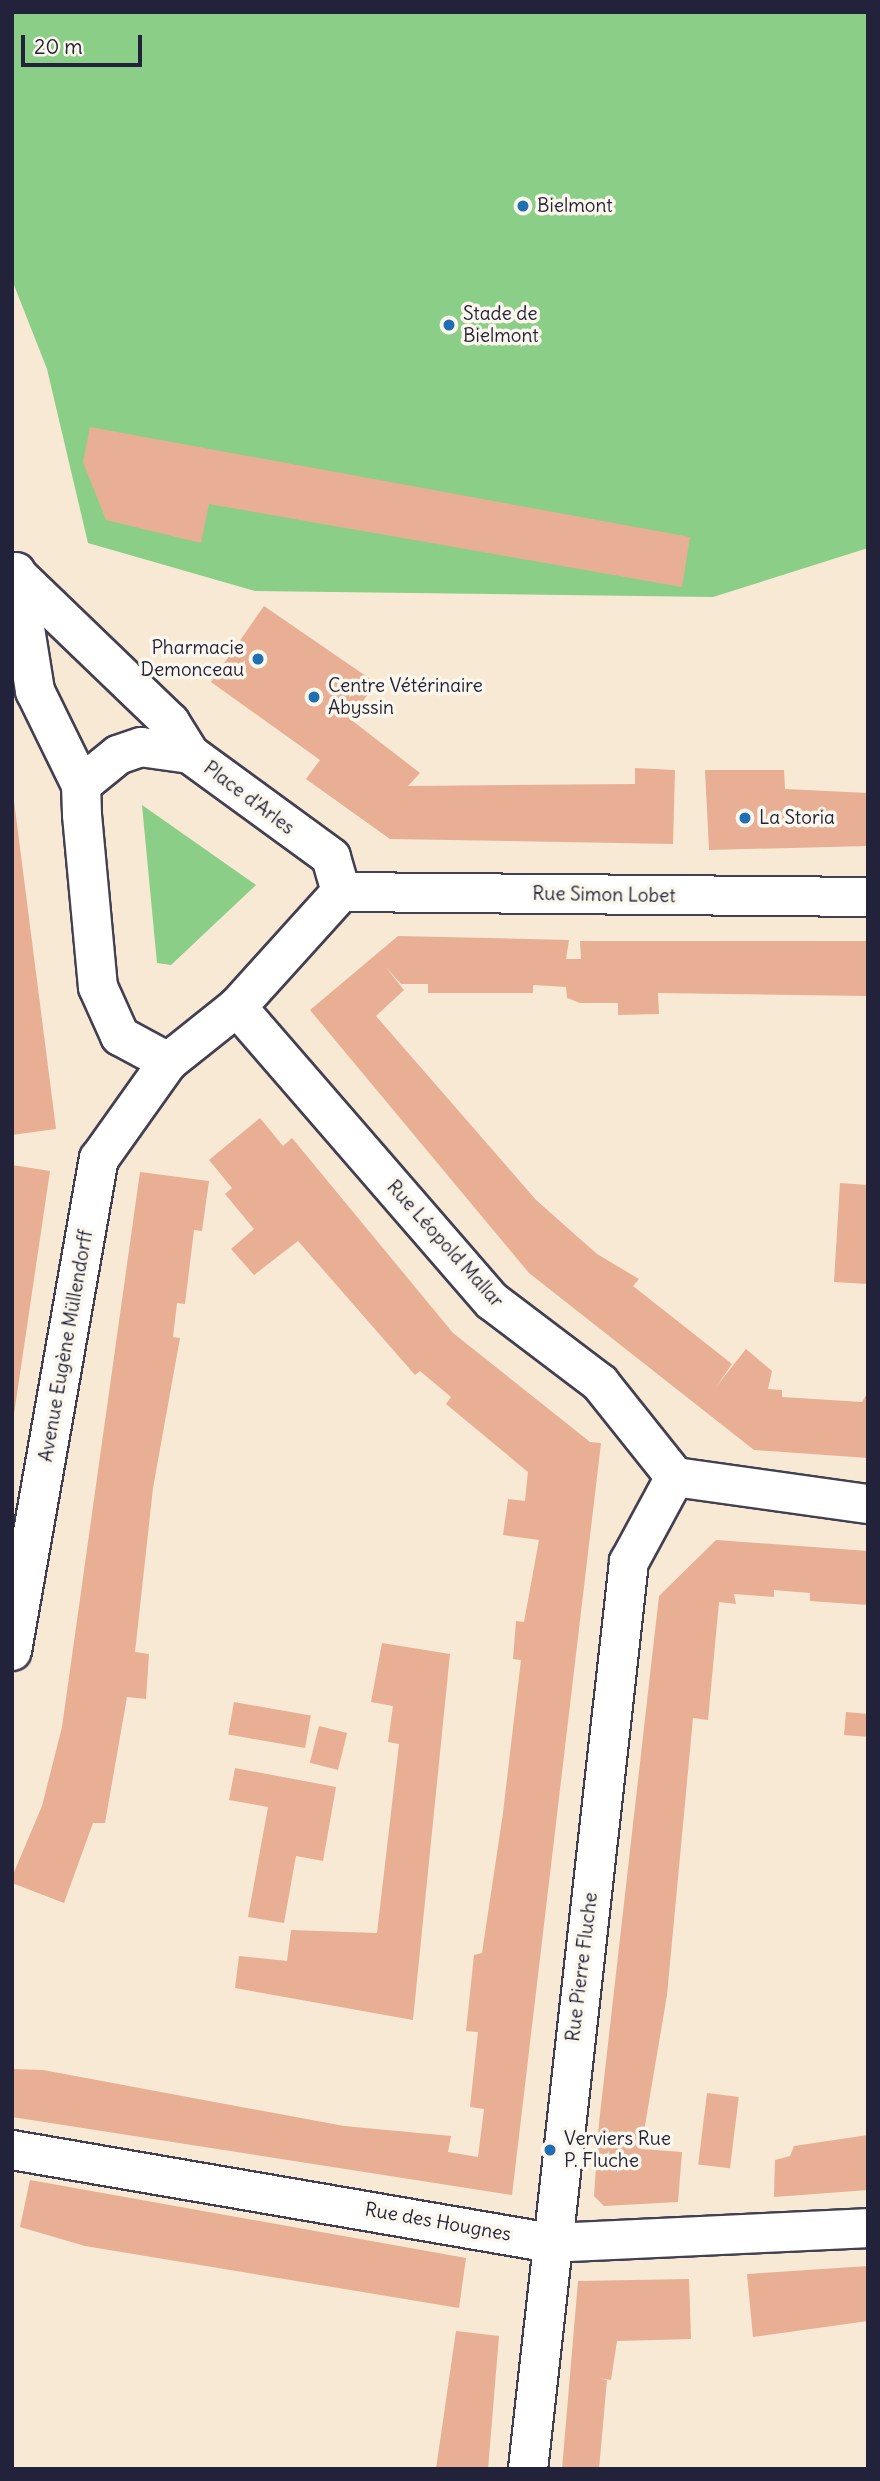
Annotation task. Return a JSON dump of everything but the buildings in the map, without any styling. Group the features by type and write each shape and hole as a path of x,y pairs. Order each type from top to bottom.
{"street":[{"path":"14,568 170,722 190,754"},
{"path":"14,568 35,691 81,785 98,987 120,1036 168,1062 237,1007 341,892"},
{"name":"Place d'Arles","path":"81,785 141,747 190,754 331,857 341,892"},
{"name":"Rue Simon Lobet","path":"341,892 868,897"},
{"name":"Rue Léopold Mallar","path":"237,1007 492,1301 600,1383 675,1477"},
{"name":"Avenue Eugène Müllendorff","path":"12,1651 99,1159 168,1062"},
{"path":"675,1477 803,1500 868,1503"},
{"name":"Rue Pierre Fluche","path":"528,2469 551,2243 629,1562 675,1477"},
{"name":"Rue des Hougnes","path":"12,2150 551,2243 868,2228"}],"green space":[{"name":"Stade de Bielmont","path":"12,12 868,12 868,548 713,597 255,591 88,543 47,369 12,280"},
{"path":"142,805 256,885 171,965 157,963"}],"place":[{"name":"Bielmont","path":"523,206"},
{"name":"Stade de Bielmont","path":"449,325"},
{"name":"Pharmacie Demonceau","path":"258,659"},
{"name":"Centre Vétérinaire Abyssin","path":"314,697"},
{"name":"La Storia","path":"745,818"},
{"name":"Verviers Rue P. Fluche","path":"550,2150"}]}
